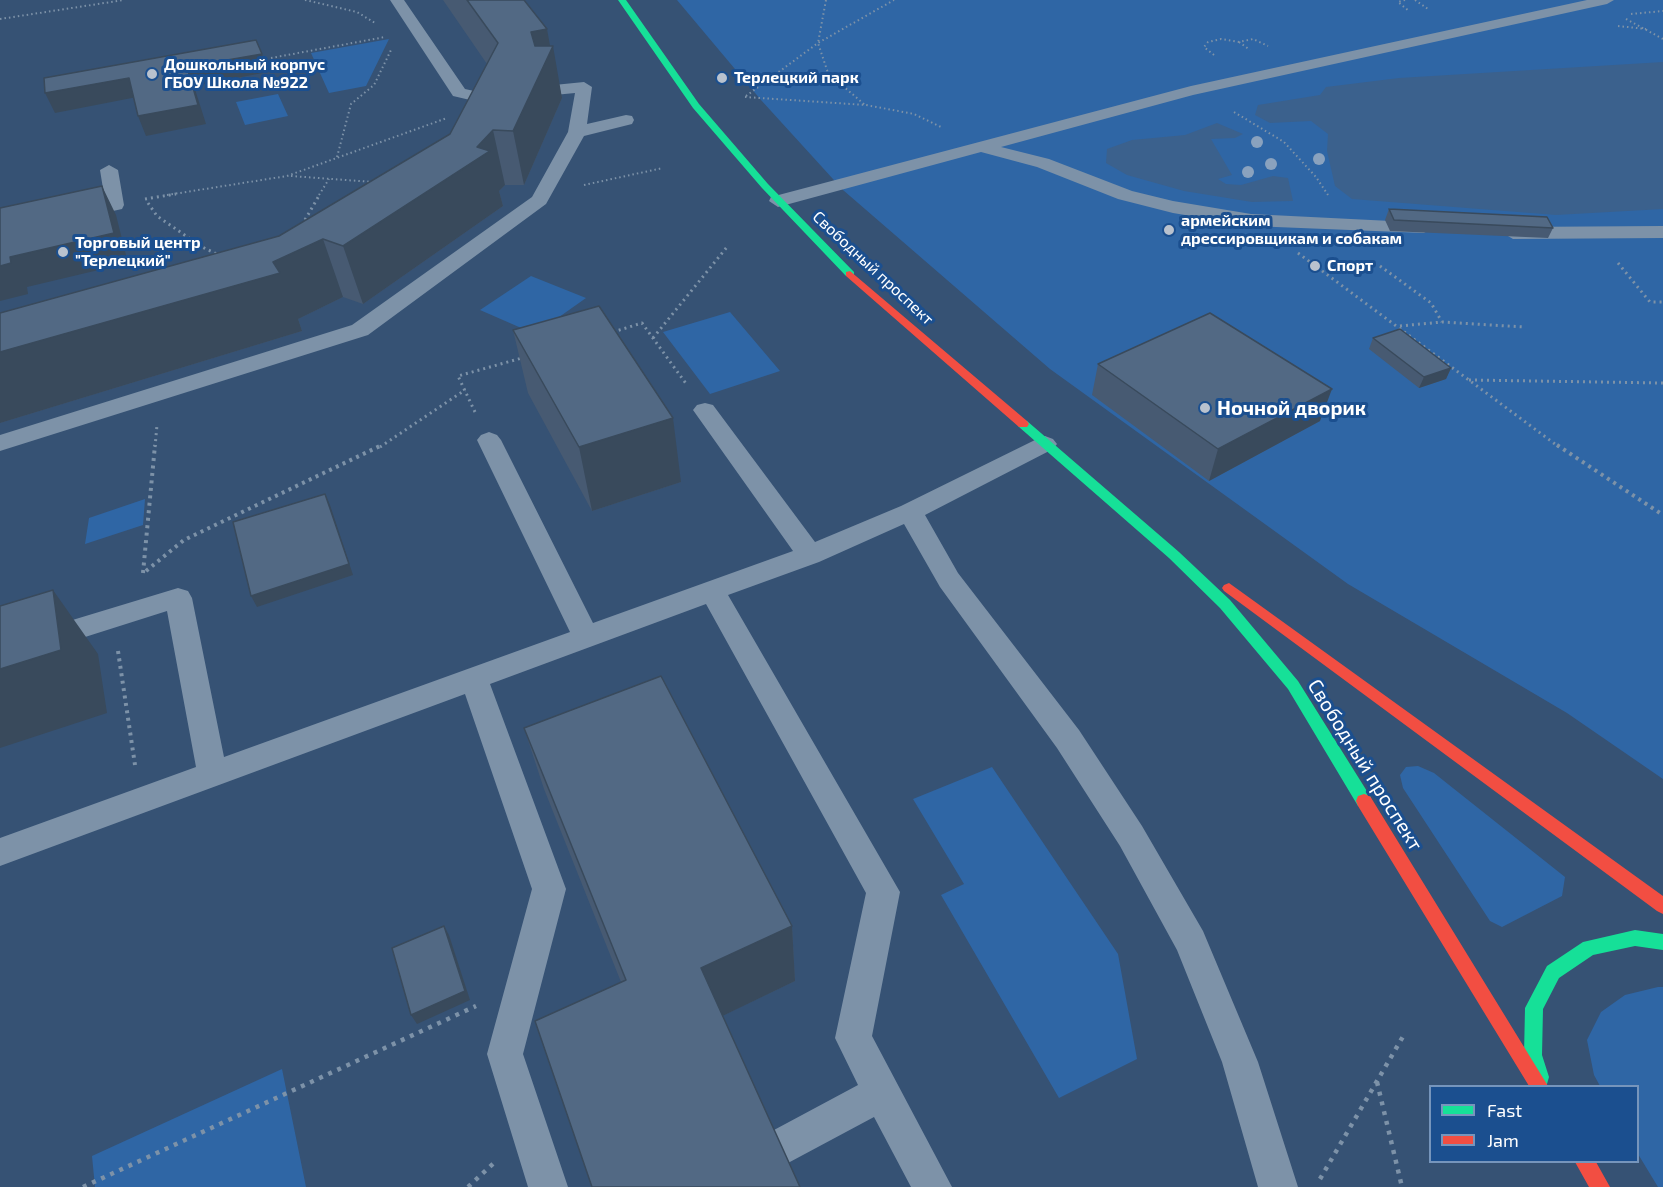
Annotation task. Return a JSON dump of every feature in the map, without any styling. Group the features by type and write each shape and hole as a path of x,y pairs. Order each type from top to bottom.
{"main road":[{"name":"Свободный проспект","path":"622,0 696,106 778,201 839,265 1112,501 1225,604 1293,685 1540,1085"},
{"name":"Свободный проспект","path":"1112,501 1663,906"},
{"name":"Свободный проспект","path":"1541,1085 1533,1056 1534,1008 1553,972 1589,948 1635,938 1663,942"},
{"path":"1586,1163 1600,1187"}],"lane":[{"path":"397,0 459,93 483,98 509,95"},
{"path":"778,201 1191,91 1607,0"},
{"path":"0,443 360,330 539,200 577,132 584,87 544,92"},
{"path":"577,132 626,120"},
{"path":"980,146 1043,163 1125,195 1173,207 1251,220 1440,228"},
{"path":"57,217 115,205 109,170"},
{"path":"1499,232 1594,234 1663,232"},
{"path":"705,410 810,555"},
{"path":"489,440 586,637"},
{"path":"0,852 213,776 810,555 910,512 1045,444"},
{"path":"910,512 949,580 1068,739 1119,817 1191,942 1240,1062 1278,1178 1278,1187"},
{"path":"712,591 883,892 853,1038 932,1187"},
{"path":"0,653 178,598 213,776"},
{"path":"474,679 549,889 505,1054 548,1187"},
{"path":"788,1144 882,1092"}],"path":[{"path":"0,20 123,0"},
{"path":"305,0 357,12 396,38 374,85 351,104 338,158"},
{"path":"826,0 818,43 828,73 866,105"},
{"path":"894,0 818,43 745,97 866,105 914,114 980,146"},
{"path":"1405,0 1398,2 1409,11"},
{"path":"1663,11 1621,15 1663,39"},
{"path":"271,58 418,31"},
{"path":"1656,35 1663,34"},
{"path":"1191,91 1238,114 1284,142 1316,177 1347,223"},
{"path":"115,205 287,176 469,110 483,98"},
{"path":"543,194 663,168"},
{"path":"287,176 374,182"},
{"path":"300,229 329,179"},
{"path":"145,200 157,216 202,247 222,256"},
{"path":"1251,220 1399,326 1579,462 1663,515"},
{"path":"1594,234 1650,302 1663,302"},
{"path":"653,338 726,247"},
{"path":"1380,266 1431,303 1442,322"},
{"path":"1399,326 1442,322 1524,327"},
{"path":"609,333 642,323 705,410"},
{"path":"489,440 458,376 531,355"},
{"path":"1468,380 1663,383"},
{"path":"134,580 184,540 376,449 465,390"},
{"path":"143,573 161,393"},
{"path":"70,632 117,642 141,801"},
{"path":"83,1187 523,984"},
{"path":"1315,1187 1405,1033"},
{"path":"1377,1082 1402,1187"}],"shaded area":[{"path":"677,0 1663,0 1663,779 1567,713 1348,584 1050,369 843,190 761,100"},
{"path":"389,39 366,86 329,93 311,53"},
{"path":"1663,62 1663,209 1556,215 1352,199 1335,186 1327,151 1328,134 1311,121 1270,123 1255,115 1258,105 1320,95 1326,87 1399,78"},
{"path":"278,94 288,116 245,125 236,102"},
{"path":"1217,123 1243,134 1235,138 1211,139 1232,175 1218,179 1226,184 1241,185 1273,176 1288,178 1293,201 1252,202 1184,191 1127,175 1106,163 1107,149 1132,140 1185,135"},
{"path":"531,276 586,298 535,334 480,310"},
{"path":"730,312 780,371 710,394 663,332"},
{"path":"145,499 143,525 85,544 89,518"},
{"path":"1418,766 1434,773 1565,877 1562,896 1502,927 1490,921 1403,788 1400,775 1406,767"},
{"path":"992,767 1118,954 1137,1059 1059,1098 941,895 964,884 913,799"},
{"path":"1663,987 1663,1187 1658,1187 1639,1156 1639,1085 1599,1085 1594,1075 1587,1040 1601,1012 1625,995"},
{"path":"282,1069 306,1187 95,1187 92,1156"}],"building":[{"path":"467,0 524,0 547,29 531,32 535,46 553,46 513,131 493,130 477,147 490,151 343,246 323,239 273,262 280,273 0,352 0,313 279,236 450,134 498,43"},
{"path":"256,40 262,54 187,67 198,105 138,116 129,78 45,93 44,78"},
{"path":"102,186 114,233 10,257 11,263 0,266 0,208"},
{"path":"1389,209 1547,217 1553,228 1394,220"},
{"path":"599,306 673,418 579,447 513,330"},
{"path":"1210,313 1332,389 1218,449 1098,364"},
{"path":"1400,329 1451,368 1424,377 1373,338"},
{"path":"325,494 349,564 251,596 233,522"},
{"path":"53,590 61,650 0,669 0,606"},
{"path":"661,676 792,926 701,968 800,1187 592,1187 535,1021 626,980 524,728"},
{"path":"444,926 465,991 411,1015 392,948"}],"traffic: fast":[{"path":"622,0 696,106 765,186 850,274"},
{"path":"1023,424 1174,555 1225,604 1293,685 1364,801"},
{"path":"1540,1077 1533,1055 1534,1008 1553,972 1589,948 1635,938 1663,942"}],"traffic: jam":[{"path":"850,274 1023,424"},
{"path":"1229,588 1663,906"},
{"path":"1364,801 1538,1085"},
{"path":"1586,1163 1600,1187"}],"place":[{"name":"Дошкольный корпус ГБОУ Школа №922","path":"152,74"},
{"name":"Терлецкий парк","path":"722,78"},
{"name":"армейским дрессировщикам и собакам","path":"1169,230"},
{"name":"Торговый центр \"Терлецкий\"","path":"63,252"},
{"name":"Спорт","path":"1315,266"},
{"name":"Ночной дворик","path":"1205,408"}]}
